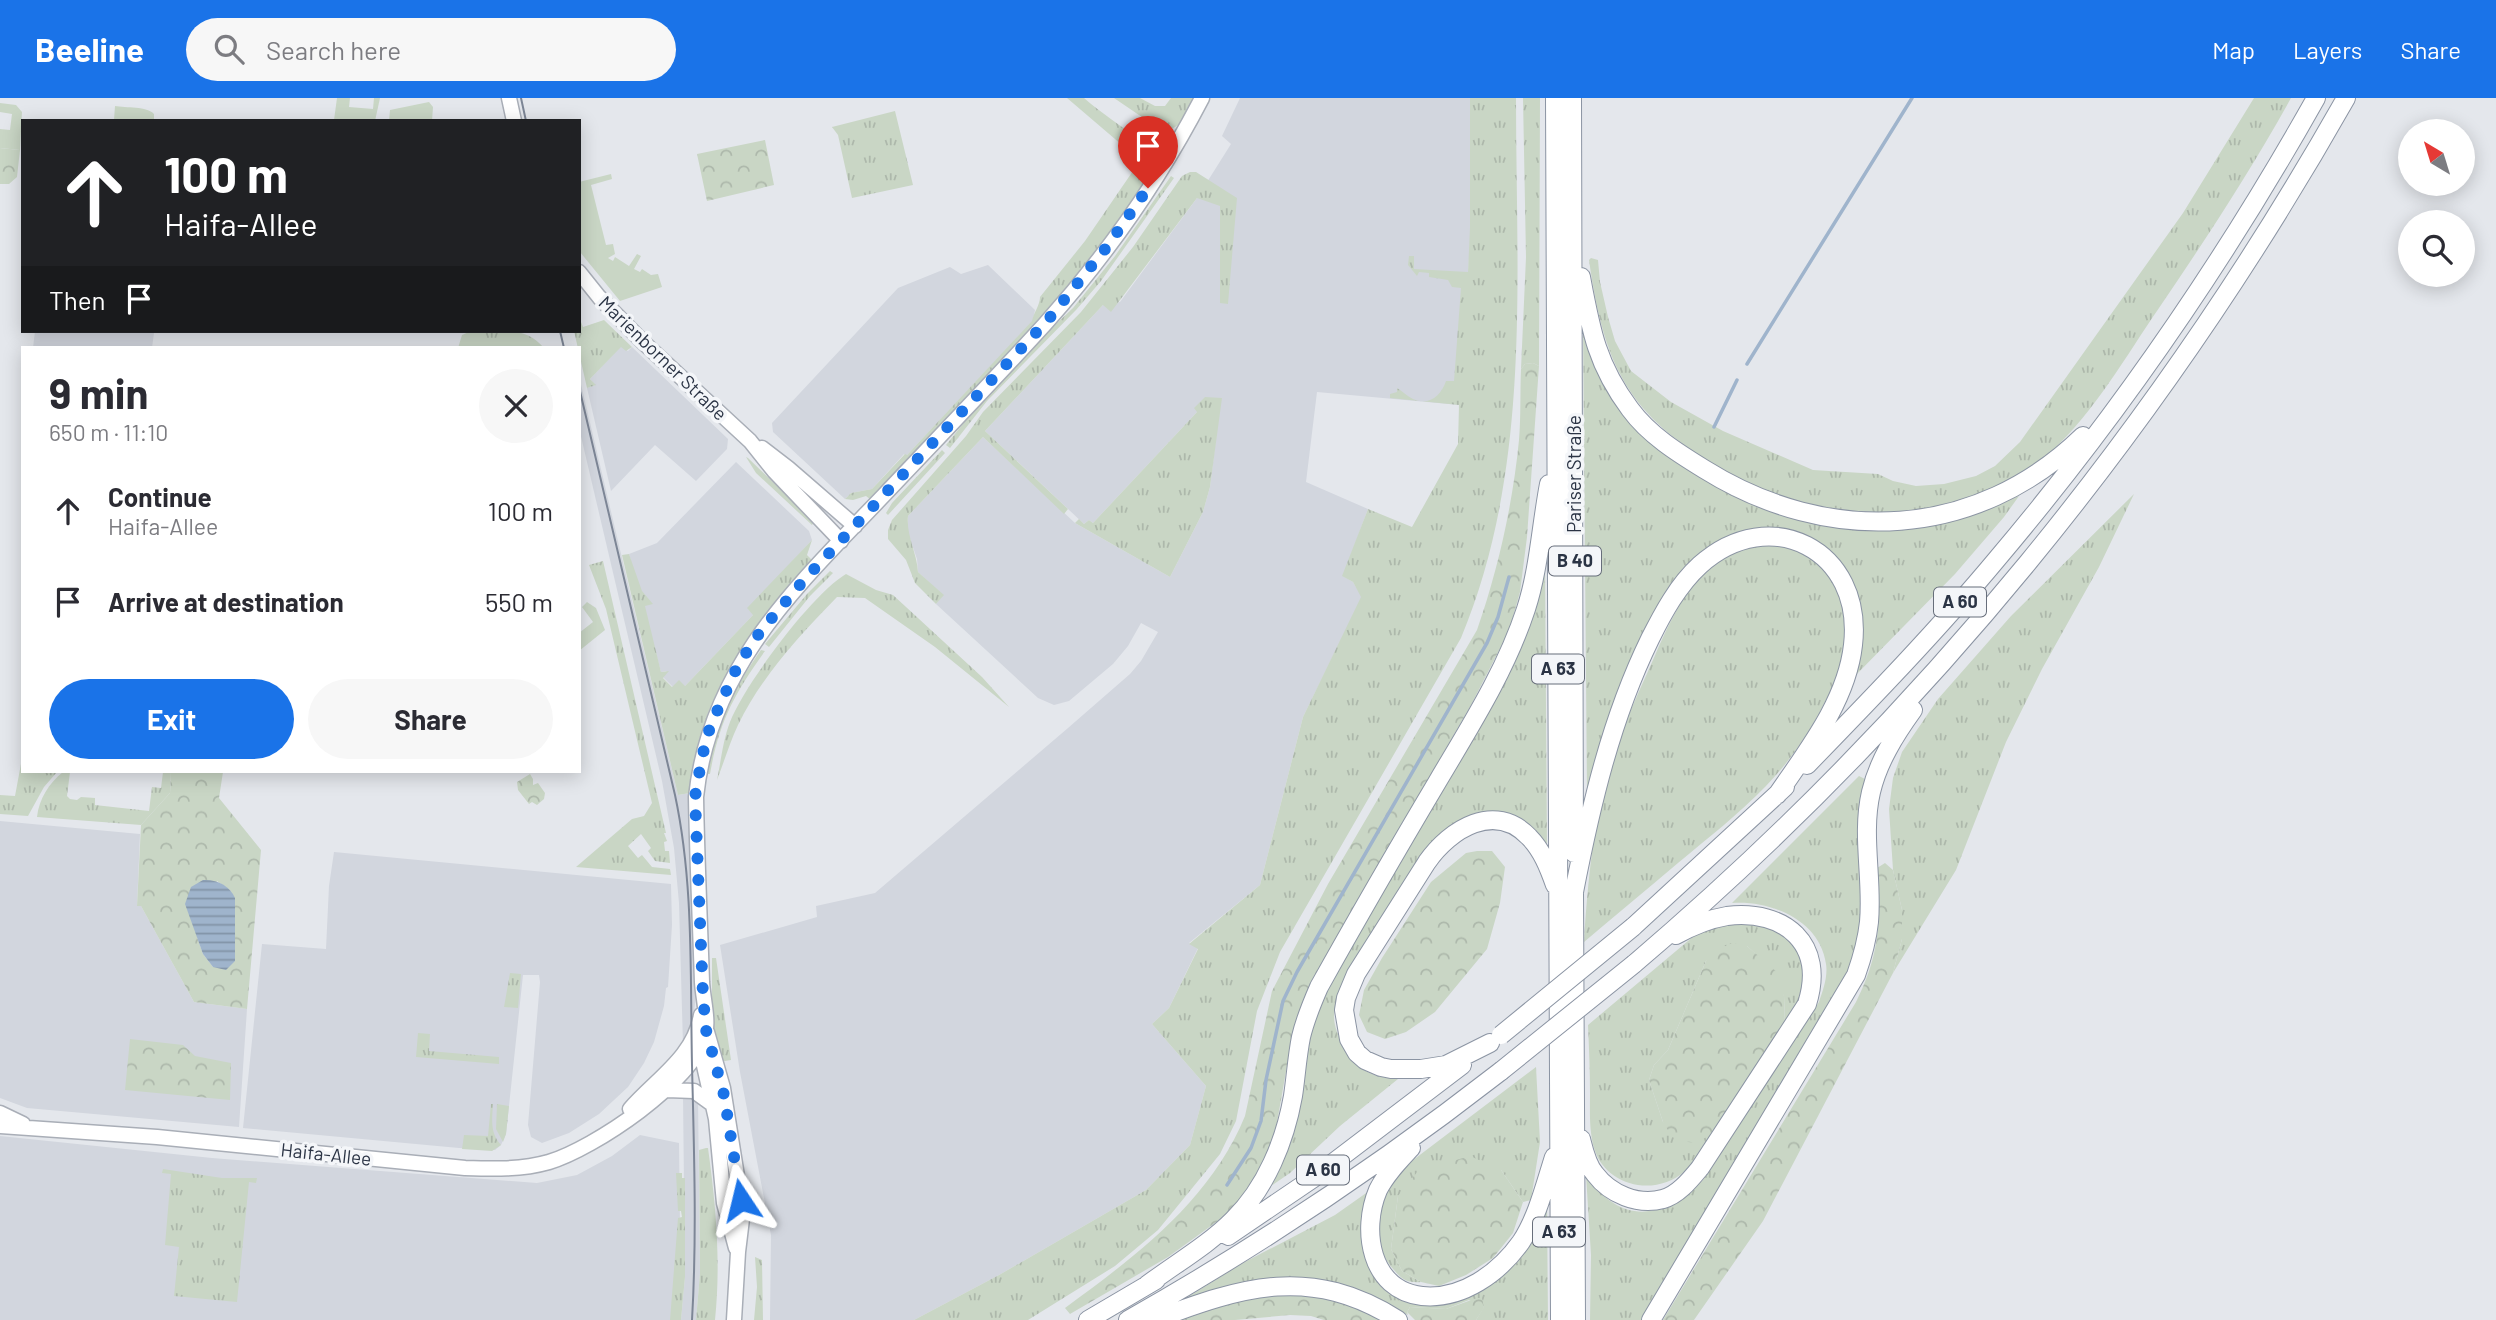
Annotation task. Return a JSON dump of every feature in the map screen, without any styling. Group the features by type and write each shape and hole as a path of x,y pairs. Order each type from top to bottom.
{"highway":[{"name":"Pariser Straße","path":"1555,98 1557,439"},
{"name":"Pariser Straße","path":"1567,895 1575,629 1572,98"},
{"name":"A 60","path":"1088,1320 1290,1194 1496,1039 1633,927 1777,794 1903,665 1998,558 2125,394 2210,273 2316,98"},
{"name":"A 60","path":"1128,1320 1294,1220 1431,1125 1634,964 1780,833 1829,785 1933,676 2095,480 2152,404 2228,292 2306,168 2346,98"},
{"path":"1573,230 1589,320 1598,354 1632,411 1673,449 1719,479 1759,498 1795,510 1835,519 1904,521 1978,505 2029,481 2055,461 2125,394"},
{"name":"A 63","path":"1557,439 1567,895 1575,1114 1576,1320"},
{"path":"1147,1285 1233,1220 1259,1188 1270,1168 1283,1137 1306,1019 1319,987 1500,673 1514,642 1536,571 1557,439"},
{"path":"1567,895 1615,721 1660,619 1682,584 1699,566 1719,551 1754,538 1792,540 1818,551 1828,559 1845,584 1854,614 1853,645 1842,687 1818,734 1777,794"},
{"path":"1651,1320 1850,988 1863,957 1869,921 1867,823 1871,792 1882,760 1902,725 1961,652 1981,620"},
{"path":"1496,1039 1446,1065 1421,1069 1381,1067 1357,1053 1349,1039 1344,1010 1346,998 1356,974 1432,855 1460,828 1490,821 1504,823 1527,835 1567,895"},
{"name":"A 63","path":"1560,1320 1559,1144 1567,895"},
{"path":"1575,1114 1589,1165 1605,1185 1616,1194 1627,1198 1641,1201 1663,1199 1688,1183 1700,1168 1807,1004 1813,979 1809,954 1802,941 1789,928 1774,920 1743,916 1710,920 1657,944"},
{"path":"1431,1125 1379,1188 1369,1230 1377,1265 1398,1286 1421,1296 1450,1293 1467,1287 1486,1278 1511,1255 1531,1222 1559,1144"},
{"path":"1154,1320 1239,1291 1278,1285 1309,1286 1341,1293 1377,1307 1398,1320"}],"street":[{"path":"509,98 514,119"},
{"name":"Haifa-Allee","path":"613,1128 643,1094 673,1067 703,1027 695,797 710,727 734,674 760,632 804,580 1066,299 1133,211 1164,165 1202,98"},
{"name":"Marienborner Straße","path":"581,274 644,343 749,440 788,468 855,526"},
{"name":"Marienborner Straße","path":"749,440 774,471 841,541"},
{"path":"703,1027 698,1060 716,1119 724,1203 738,1252"},
{"path":"703,1027 721,1081 741,1200 742,1219 734,1320"},
{"path":"673,1067 698,1060"},
{"path":"698,1060 721,1081"},
{"name":"Haifa-Allee","path":"0,1126 157,1138 427,1165 495,1169 529,1167 563,1158 589,1145 667,1090 698,1060"},
{"path":"667,1090 694,1091 712,1104"},
{"name":"Haifa-Allee","path":"0,1113 30,1128"}],"shaded area":[{"path":"1240,98 1470,98 1470,242 1460,405 1317,392 1306,482 1368,509 1343,576 1353,582 1362,597 1303,717 1260,885 1189,943 1198,948 1169,1008 1152,1024 1206,1086 1190,1145 1146,1190 999,1275 914,1320 770,1320 771,1235 740,1072 720,945 817,917 816,906 875,893 1130,674 1141,661 1158,632 1141,623 1128,646 1113,664 1069,701 1054,705 1038,698 936,604 943,595 918,572 917,559 907,530 908,516 983,437 1075,523 1170,577 1203,512 1210,487 1221,398 1197,412 1093,523 1089,520 1084,524 985,431 1103,305 1120,302 1197,198 1231,144 1222,136"},
{"path":"988,265 1035,310 1033,321 872,489 851,493 845,499 773,432 772,423 898,288 950,267 961,274"},
{"path":"35,333 154,333 152,346 33,346"},
{"path":"621,346 628,351 632,347 728,439 727,449 696,481 655,445 611,491 587,388 595,385 590,379"},
{"path":"581,384 678,795 690,793 696,996 692,1028 683,1045 679,903 674,848 662,781 581,437"},
{"path":"736,462 809,531 812,540 748,609 754,614 685,686 673,687 663,677 667,671 661,672 629,554 657,543"},
{"path":"0,821 140,834 137,906 141,906 194,1002 247,1009 239,1127 27,1108 0,1098"},
{"path":"334,852 671,884 672,925 668,987 664,1006 654,1042 628,1087 599,1114 569,1133 542,1143 531,1137 528,1125 540,982 539,975 523,975 506,1134 501,1145 495,1150 243,1128 262,944 326,949 329,886"},
{"path":"683,1095 698,1099 700,1273 696,1320 681,1320 685,1277"},
{"path":"640,1135 679,1143 680,1227 672,1320 0,1320 0,1136 212,1158 537,1183 577,1175 612,1156"}],"green space":[{"path":"337,98 350,98 349,107 373,109 374,98 380,98 375,119 334,119"},
{"path":"1067,98 1084,98 1137,139 1157,165 1075,279 1001,364 871,500 866,496 853,500 845,499 851,493 872,489 1032,321 1040,297 1085,241 1135,168 1122,145"},
{"path":"1114,98 1140,98 1155,106 1165,106 1171,98 1194,98 1181,122 1172,129 1166,129 1158,128"},
{"path":"1470,98 1516,98 1515,372 1510,440 1500,507 1484,573 1461,638 1280,952 1257,1011 1236,1121 1220,1154 1158,1230 1115,1266 1028,1320 914,1320 999,1275 1146,1190 1190,1145 1206,1086 1152,1024 1169,1008 1198,949 1189,944 1260,885 1303,717 1361,597 1353,582 1342,576 1368,509 1412,527 1458,444 1459,405 1420,401 1434,398 1446,381 1454,381 1461,288 1452,287 1448,280 1429,277 1429,273 1419,272 1417,276 1408,265 1409,256 1414,256 1414,269 1468,272"},
{"path":"1523,98 1540,98 1539,366 1533,363 1525,364 1521,369 1526,257"},
{"path":"2254,98 2291,98 2228,204 2109,382 2082,419 2052,451 2019,476 1981,495 1941,506 1898,512 1855,511 1812,504 1771,493 1734,476 1671,435 1629,390 1615,364 1596,300 1589,260 1591,258 1598,260 1600,282 1615,341 1631,371 1671,402 1723,431 1813,470 1878,474 1893,481 1916,486 1944,484 1976,476 1995,466 2020,442 2183,213"},
{"path":"429,102 433,107 432,119 389,119 390,110"},
{"path":"0,103 16,105 22,112 20,150 0,148 0,129 10,130 12,114 0,112"},
{"path":"115,106 151,111 154,114 154,119 114,119"},
{"path":"895,111 913,185 852,198 838,135 832,127"},
{"path":"765,140 774,185 707,201 697,154"},
{"path":"0,148 20,150 17,177 9,184 0,184"},
{"path":"1196,172 1237,198 1228,304 1220,303 1220,206 1197,198 1111,312 1103,305 985,431 1068,509 1064,514 983,437 908,516 918,572 944,595 936,604 915,583 906,560 888,539 892,520 966,436 983,412 1081,312 1133,247 1182,176"},
{"path":"611,174 612,179 591,185 606,245 613,244 615,254 608,258 613,261 615,257 629,266 637,254 641,256 634,269 640,272 642,269 651,275 658,274 662,287 620,301 581,253 581,182"},
{"path":"1171,176 1174,178 1101,281 987,401 950,448 946,445 975,409 1073,308 1115,256"},
{"path":"604,320 632,347 626,351 621,347 590,379 596,385 587,388 581,362 581,346 577,346 574,333 581,333 581,322 583,327"},
{"path":"1583,322 1597,366 1704,477 1736,497 1777,512 1865,529 1910,529 1947,522 2019,496 1955,574 1852,679 1860,622 1858,599 1853,583 1844,569 1821,545 1792,531 1776,530 1745,542 1682,574 1587,795"},
{"path":"520,333 542,346 459,346 462,335"},
{"path":"1533,363 1539,366 1527,537 1520,592 1509,631 1471,705 1308,993 1293,1032 1276,1128 1266,1159 1251,1187 1233,1210 1168,1257 1070,1314 1065,1308 1119,1268 1192,1200 1230,1146 1245,1116 1272,991 1328,884 1477,630 1509,512 1520,431 1521,369 1525,364"},
{"path":"1397,388 1419,401 1390,398 1390,394 1397,392"},
{"path":"1205,397 1222,398 1210,487 1203,512 1170,577 1075,523 1079,519 1084,524 1089,520 1093,523 1197,412 1194,408"},
{"path":"942,450 945,453 888,515 886,513 892,503"},
{"path":"746,457 814,522 812,525 756,473"},
{"path":"2134,494 2099,567 2042,669 2006,742 1956,870 1893,973 1902,939 1902,910 1893,870 1889,809 1893,778 1902,752 1938,699 2011,616"},
{"path":"812,540 807,555 812,560 748,640 716,695 695,758 690,793 678,795 622,555 629,554 642,591 653,604 645,606 661,672 669,671 663,678 672,687 679,680 685,686 753,615 747,608"},
{"path":"1769,544 1792,548 1813,559 1830,575 1836,585 1843,603 1846,628 1845,652 1840,672 1806,736 1766,786 1723,826 1584,942 1593,846 1601,798 1614,752 1662,640 1683,600 1711,566 1734,551"},
{"path":"603,561 666,833 665,851 669,851 670,863 655,861 648,851 651,848 641,834 628,846 638,858 642,855 652,867 670,869 671,875 576,867 632,819 644,816 652,803 606,609 589,565"},
{"path":"1545,563 1547,847 1476,814 1461,820 1440,835 1345,979 1335,1010 1336,1030 1360,1067 1382,1077 1398,1079 1340,1126 1290,1173 1271,1186 1293,1136 1312,1028 1332,979 1508,673"},
{"path":"830,571 833,573 810,596 769,647 765,644 807,594"},
{"path":"846,574 876,590 893,595 982,677 1009,707 935,647 865,598 837,597 795,642 758,690 738,725 717,780 730,722 749,686 798,619 832,584"},
{"path":"587,602 596,608 605,630 581,649 581,631 593,622 582,607"},
{"path":"761,650 765,651 729,709 718,739 710,774 707,774 726,708"},
{"path":"21,764 21,773 56,773 44,787 28,816 0,814 0,795 15,796"},
{"path":"62,773 70,773 67,796 70,799 95,798 95,805 149,811 152,787 161,788 163,773 171,773 170,793 141,825 37,817 40,804 53,781"},
{"path":"171,773 223,773 219,798 261,850 247,1009 194,1002 141,906 137,906 141,825 170,793","holes":["217,881 231,891 235,961 213,967 203,954 197,937"]},
{"path":"530,774 533,785 538,783 545,793 544,799 537,805 532,802 529,804 518,790 517,782"},
{"path":"1859,776 1865,779 1862,794 1860,925 1853,960 1846,978 1642,1320 1590,1320 1591,1255 1586,1175 1613,1203 1628,1210 1642,1212 1672,1203 1703,1180 1819,1002 1826,974 1822,949 1804,925 1777,909 1732,903"},
{"path":"1492,851 1505,867 1500,903 1487,949 1435,1012 1406,1032 1385,1039 1367,1032 1359,1015 1364,990 1382,958 1431,882 1466,853"},
{"path":"1885,863 1893,870 1902,910 1902,939 1893,973 1763,1221 1694,1320 1663,1320 1856,1002 1874,952 1879,905 1877,868"},
{"path":"1717,922 1758,922 1792,937 1805,969 1798,1006 1785,1025 1784,996 1759,957 1747,946 1706,961 1668,1050 1654,1065 1649,1080 1663,1122 1710,1135 1721,1119 1701,1153 1685,1171 1660,1184 1632,1184 1609,1171 1594,1148 1590,1121 1588,1025 1701,930"},
{"path":"1732,943 1747,946 1778,973 1784,996 1785,1025 1764,1052 1745,1087 1710,1135 1696,1143 1680,1141 1671,1135 1663,1122 1649,1080 1654,1065 1668,1050 1706,961 1721,948"},
{"path":"712,958 716,958 731,1060 719,1062 712,1028"},
{"path":"510,973 521,974 518,1008 504,1007"},
{"path":"418,1033 430,1034 429,1051 499,1057 499,1064 416,1057"},
{"path":"130,1039 183,1045 195,1056 231,1063 230,1100 125,1090"},
{"path":"1536,1067 1540,1142 1531,1200 1523,1202 1501,1170 1398,1196 1391,1249 1402,1271 1421,1282 1403,1278 1386,1259 1379,1235 1381,1209 1396,1173"},
{"path":"491,1104 493,1131 501,1145 492,1151 462,1149 464,1135 488,1136"},
{"path":"497,1104 509,1106 503,1142 496,1129"},
{"path":"708,1148 718,1255 717,1298 715,1320 696,1320 700,1273 699,1150"},
{"path":"1470,1156 1501,1170 1523,1202 1513,1233 1493,1258 1466,1275 1439,1286 1421,1282 1402,1271 1391,1249 1398,1196 1418,1171"},
{"path":"163,1169 222,1178 257,1178 256,1183 249,1182 237,1302 174,1296 179,1247 165,1245 171,1174 162,1173"},
{"path":"676,1173 682,1173 682,1178 685,1178 685,1277 681,1320 670,1320 678,1218 682,1217 681,1211 678,1211"},
{"path":"1369,1191 1362,1217 1363,1238 1365,1249 1382,1282 1460,1296 1547,1203 1548,1320 1476,1320 1484,1307 1469,1300 1446,1309 1410,1307 1408,1315 1352,1289 1300,1278 1248,1282 1189,1299 1188,1297 1241,1264 1335,1215"},
{"path":"755,1257 762,1260 763,1320 754,1320 757,1287"},
{"path":"1303,1293 1345,1301 1384,1320 1324,1320 1290,1315 1235,1320 1179,1320 1247,1297"},
{"path":"1482,1298 1484,1308 1476,1320 1415,1320 1407,1312 1410,1307 1446,1309"}],"water":[{"path":"203,880 222,884 235,898 235,961 226,970 213,967 203,954 185,904 191,887"}],"waterway":[{"path":"1747,364 1912,98"},
{"path":"1714,427 1737,380"},
{"path":"1227,1185 1251,1148 1261,1121 1266,1080 1283,1001 1297,972 1487,643 1498,617 1509,577"}],"tram line":[{"path":"521,98 526,119"},
{"path":"560,333 564,346"},
{"path":"581,396 681,828 690,930 694,1161 692,1320"}],"route":[{"path":"741,1200 724,1095 706,1030 703,996 695,797 710,727 738,665 760,632 804,580 1047,321 1106,248 1148,188"}]}
